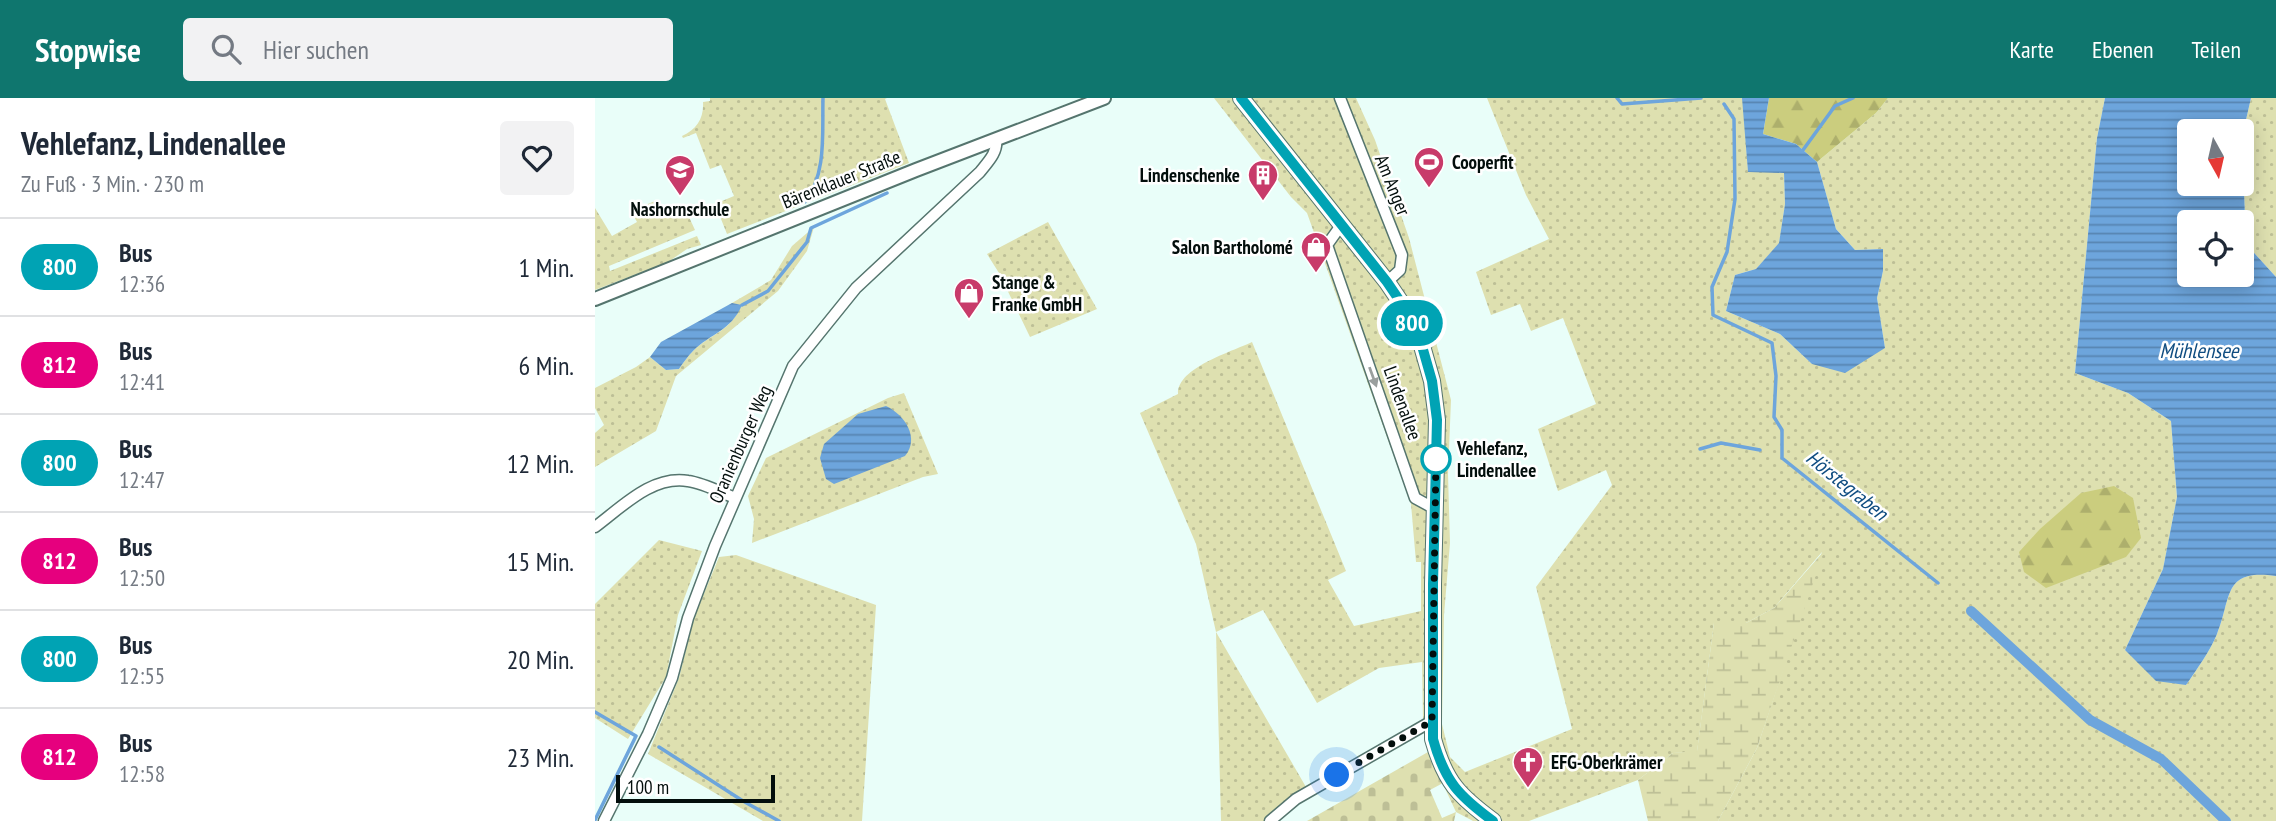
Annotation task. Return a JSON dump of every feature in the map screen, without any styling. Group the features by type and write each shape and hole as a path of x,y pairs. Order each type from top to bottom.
{"main road":[{"name":"Lindenallee","path":"1241,98 1387,282 1408,313 1422,346 1432,381 1437,420 1433,739 1438,757 1451,782 1465,800 1493,821"}],"street":[{"name":"Bärenklauer Straße","path":"595,299 1104,98"},
{"name":"Am Anger","path":"1340,98 1402,255 1400,270 1387,282"},
{"name":"Oranienburger Weg","path":"604,821 672,678 688,618 735,498 793,366 856,288 980,172 992,158 997,146 996,139"},
{"name":"Lindenallee","path":"1342,224 1327,244 1342,290 1415,498 1435,509"},
{"path":"595,527 650,487 669,481 688,481 735,498"},
{"path":"1270,821 1296,799 1432,721"}],"green space":[{"path":"710,98 887,98 885,99 909,163 727,234 715,204 734,196 721,165 710,169 696,133 683,138 682,136 699,122 703,102 710,101"},
{"path":"1214,98 1356,98 1375,140 1409,238 1451,400 1448,474 1450,543 1444,615 1442,724 1450,757 1465,772 1572,729 1536,587 1612,485 1606,470 1558,491 1538,429 1596,404 1563,318 1531,331 1520,304 1491,315 1476,272 1549,239 1526,195 1487,98 1743,98 1748,171 1784,173 1785,204 1779,244 1756,269 1735,275 1726,311 1780,334 1812,364 1885,348 1877,298 1883,271 1882,249 1855,250 1836,229 1817,162 1876,113 1888,98 2105,98 2097,138 2075,373 2128,393 2171,421 2177,497 2163,569 2125,650 2186,685 2214,640 2232,588 2246,577 2276,576 2276,821 1718,821 1757,748 1822,552 1774,608 1746,623 1714,623 1697,752 1673,753 1638,780 1529,821 1473,821 1456,812 1428,752 1423,719 1422,662 1379,668 1317,703 1263,610 1216,632 1196,544 1140,413 1178,394 1186,376 1195,369 1252,342 1346,571 1328,580 1354,626 1421,611 1421,562 1416,562 1411,504 1307,213 1291,197"},
{"path":"1769,98 1888,98 1876,113 1817,162 1796,144 1763,134"},
{"path":"2251,98 2276,98 2276,277 2254,253 2254,210 2245,210 2244,196 2254,196 2254,119 2246,119"},
{"path":"655,201 661,213 683,204 695,230 609,266 610,271 697,236 701,245 687,249 668,262 595,290 595,208 612,236 637,222 631,211"},
{"path":"1048,222 1097,309 1030,337 987,254"},
{"path":"814,227 807,251 778,291 676,376 656,431 595,467 595,433 604,425 595,408 595,388 650,357 666,370 679,369 693,351 732,321 741,305 732,303 771,280 792,246"},
{"path":"904,393 938,474 923,477 752,543 754,519 748,496 766,458 888,398"},
{"path":"2114,486 2133,498 2141,538 2126,557 2046,588 2024,572 2019,552 2040,529 2081,493"},
{"path":"659,540 702,551 678,615 666,677 628,739 595,718 595,604"},
{"path":"1824,551 1757,748 1718,821 1648,821 1638,780 1673,753 1697,751 1714,623 1746,623 1774,608"},
{"path":"736,555 876,605 862,821 763,821 648,754 679,678 694,618 719,557"},
{"path":"1216,632 1306,787 1266,821 1221,821"},
{"path":"1428,752 1443,783 1430,790 1442,818 1456,812 1454,821 1307,821"}],"water":[{"path":"1742,98 1769,98 1763,134 1796,144 1817,162 1836,229 1855,250 1883,249 1883,271 1877,298 1885,348 1845,373 1812,364 1780,334 1726,311 1735,275 1756,269 1779,243 1785,204 1784,173 1748,172"},
{"name":"Mühlensee","path":"2105,98 2251,98 2246,119 2177,119 2177,196 2244,196 2245,210 2177,210 2177,287 2254,287 2254,253 2276,277 2276,576 2246,577 2232,588 2214,640 2186,685 2156,681 2125,650 2163,569 2177,497 2171,421 2128,393 2075,373 2097,138"},
{"path":"732,303 742,305 732,321 693,351 679,369 666,370 650,357 661,342"},
{"path":"886,406 899,415 911,435 905,456 834,484 826,479 820,458 824,444 858,414"}],"waterway":[{"path":"805,202 812,191 820,166 823,98"},
{"name":"Hörstegraben","path":"1617,98 1622,104 1701,98"},
{"path":"1803,150 1835,106 1853,98"},
{"name":"Hörstegraben","path":"1724,104 1734,119 1735,199 1727,252 1712,287 1713,315 1772,343 1776,376 1774,417 1782,430 1782,458 1938,583"},
{"path":"742,305 768,291 807,242 811,228 887,193"},
{"path":"1700,449 1721,443 1760,450"},
{"name":"Hörstegraben","path":"1971,611 2090,720 2161,759 2226,821"},
{"path":"595,712 636,736 595,820"},
{"path":"659,747 779,821"}],"bus line":[{"name":"800","path":"1241,98 1387,282 1408,313 1422,346 1432,381 1437,420 1433,739 1438,757 1451,782 1465,800 1493,821"}],"place":[{"name":"Cooperfit","path":"1429,189"},
{"name":"Nashornschule","path":"680,197"},
{"name":"Lindenschenke","path":"1263,202"},
{"name":"Salon Bartholomé","path":"1316,274"},
{"name":"Stange & Franke GmbH","path":"969,320"},
{"name":"Vehlefanz, Lindenallee","path":"1436,459"},
{"name":"EFG-Oberkrämer","path":"1528,789"}],"route":[{"path":"1337,775 1432,721 1436,459"}]}
